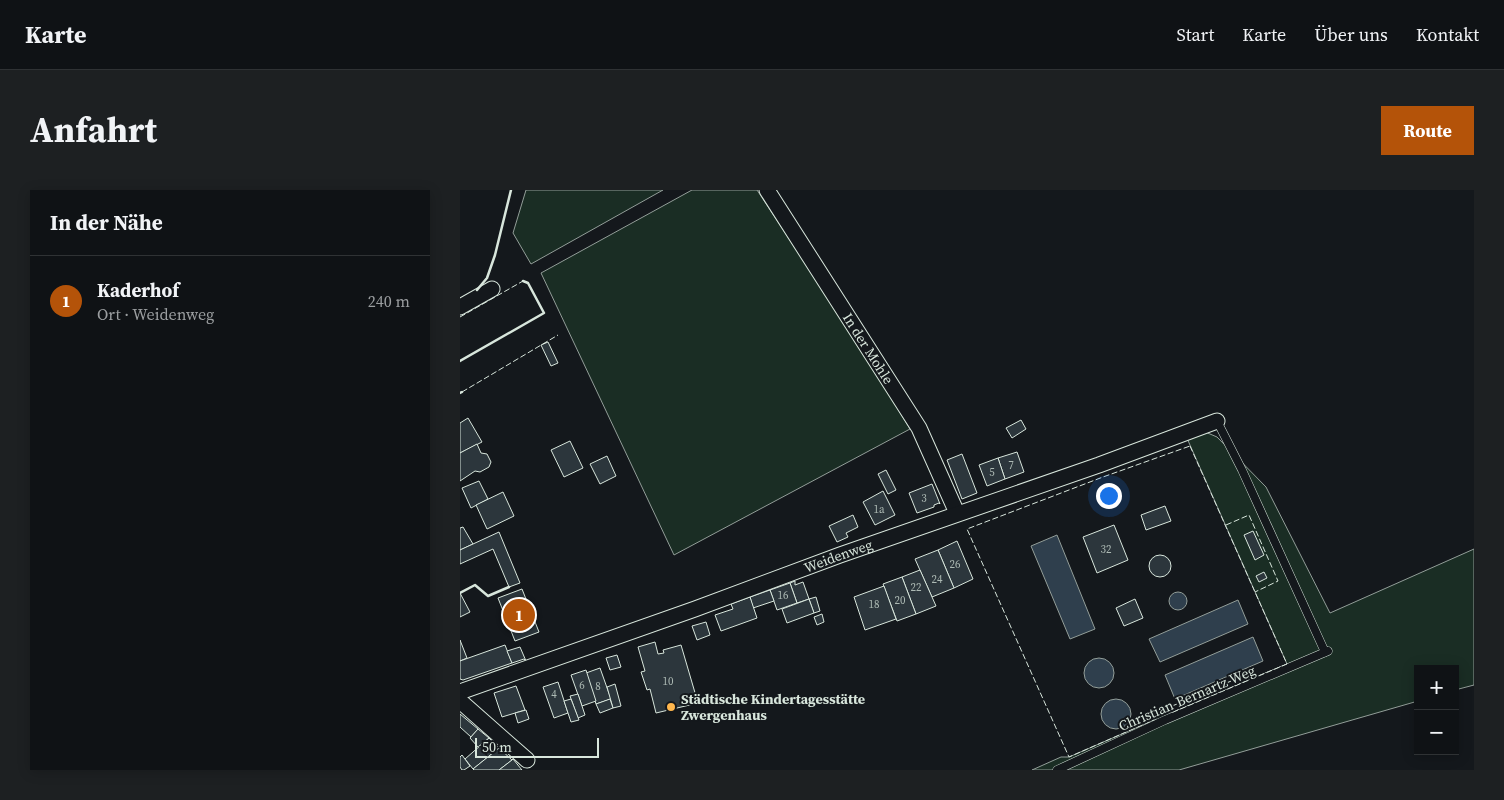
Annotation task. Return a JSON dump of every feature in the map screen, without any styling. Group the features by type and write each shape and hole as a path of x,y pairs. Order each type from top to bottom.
{"street":[{"name":"In der Mohle","path":"767,190 919,428 957,513"},
{"path":"460,307 492,289"},
{"name":"Weidenweg","path":"460,692 685,613 957,513 1099,465 1217,421"},
{"path":"460,701 527,760"}],"lane":[{"name":"Christian-Bernartz-Weg","path":"1057,770 1165,720 1327,652 1242,470 1217,421"}],"green space":[{"path":"526,190 663,190 531,264 513,233"},
{"path":"692,190 757,190 859,345 910,429 674,555 541,273"},
{"path":"1203,431 1217,437 1266,487 1330,613 1474,549 1474,685 1459,689 1459,665 1414,665 1414,702 1179,770 1032,770 1061,757 1069,757 1156,719 1157,714 1167,711 1171,713 1287,664 1186,436"}],"water":[{"path":"1057,535 1095,629 1070,639 1031,546"},
{"path":"1174,592 1182,592 1187,597 1185,608 1174,610 1169,605 1169,597"},
{"path":"1238,600 1248,624 1160,662 1149,639"},
{"path":"1253,637 1263,661 1175,699 1165,675"},
{"path":"1099,658 1110,662 1114,673 1110,684 1099,688 1088,684 1084,673 1088,662"},
{"path":"1116,699 1127,703 1131,714 1127,725 1116,729 1105,725 1101,714 1105,703"}],"building":[{"path":"548,342 558,363 551,366 541,345"},
{"path":"468,418 482,442 460,453 460,423"},
{"path":"1021,420 1026,429 1012,438 1006,428"},
{"path":"570,441 583,468 564,477 551,450"},
{"path":"477,444 481,453 487,454 491,462 489,467 480,472 475,471 460,481 460,453"},
{"path":"1017,452 1024,472 1005,479 998,458"},
{"path":"962,454 977,493 962,499 947,460"},
{"path":"607,456 616,476 600,484 590,464"},
{"path":"998,458 1005,479 987,486 979,465"},
{"path":"886,470 896,490 888,494 878,474"},
{"path":"479,481 488,499 471,508 462,488"},
{"path":"932,484 940,504 917,513 909,493"},
{"path":"883,491 895,515 875,525 863,502"},
{"path":"503,492 514,516 487,529 476,505"},
{"path":"1165,506 1171,521 1146,530 1141,515"},
{"path":"853,515 858,527 846,533 848,537 837,542 829,526"},
{"path":"1114,525 1128,560 1097,573 1083,537"},
{"path":"463,527 473,544 460,550 460,528"},
{"path":"1253,531 1264,555 1255,560 1244,535"},
{"path":"499,532 520,583 509,587 493,549 460,564 460,550"},
{"path":"957,541 973,579 954,588 938,550"},
{"path":"938,550 954,588 932,597 915,559"},
{"path":"1160,555 1168,558 1171,566 1168,574 1160,577 1152,574 1149,566 1152,558"},
{"path":"920,570 936,606 916,614 902,577"},
{"path":"1264,572 1267,578 1259,582 1256,576"},
{"path":"902,577 916,614 897,621 883,584"},
{"path":"795,581 795,585 803,582 809,599 797,603 790,583"},
{"path":"790,583 797,603 777,610 770,590"},
{"path":"884,586 896,619 865,630 854,597"},
{"path":"522,589 539,632 515,641 498,598"},
{"path":"770,590 774,601 753,608 750,597"},
{"path":"460,593 470,612 460,617"},
{"path":"750,597 757,618 721,631 715,615 733,609 731,604"},
{"path":"816,597 820,611 814,613 809,599"},
{"path":"809,599 814,613 787,623 782,609"},
{"path":"1135,599 1143,618 1124,626 1116,608"},
{"path":"822,614 824,622 817,625 814,617"},
{"path":"706,622 710,635 697,640 692,626"},
{"path":"460,640 467,658 460,661"},
{"path":"655,642 658,654 664,653 663,650 681,645 698,703 656,713 650,689 647,690 641,672 645,671 638,647"},
{"path":"505,645 512,663 463,680 460,679 460,661"},
{"path":"520,647 526,661 524,659 512,663 507,651"},
{"path":"617,655 621,667 610,670 606,658"},
{"path":"600,668 611,699 596,704 586,673"},
{"path":"586,670 596,701 582,706 571,675"},
{"path":"558,682 568,713 554,718 543,687"},
{"path":"615,684 621,706 613,708 607,687"},
{"path":"516,686 525,710 502,717 494,693"},
{"path":"578,694 585,715 578,718 570,696"},
{"path":"571,699 579,720 571,722 564,701"},
{"path":"610,699 613,708 600,713 596,704"},
{"path":"526,710 529,719 518,723 515,713"},
{"path":"460,714 478,729 471,737 460,727"},
{"path":"478,729 489,738 478,747 470,738"},
{"path":"489,738 499,748 473,769 465,759"},
{"path":"499,748 512,760 499,770 473,769"},
{"path":"462,755 470,766 464,770 460,767 460,757"},
{"path":"512,760 522,770 499,770"}],"fence":[{"path":"460,317 523,281"},
{"path":"462,392 558,335"},
{"path":"1190,446 1287,664 1171,713 1167,711 1157,714 1156,719 1069,757 967,529 1190,446"},
{"path":"1226,525 1249,515 1278,581 1255,592"}],"wall":[{"path":"477,290 487,278 495,255 511,190"},
{"path":"460,361 544,313 528,283 523,281"},
{"path":"460,593 475,585 488,596 509,587"}],"place":[{"name":"Kaderhof","path":"519,615"},
{"name":"Städtische Kindertagesstätte Zwergenhaus","path":"671,707"}]}
